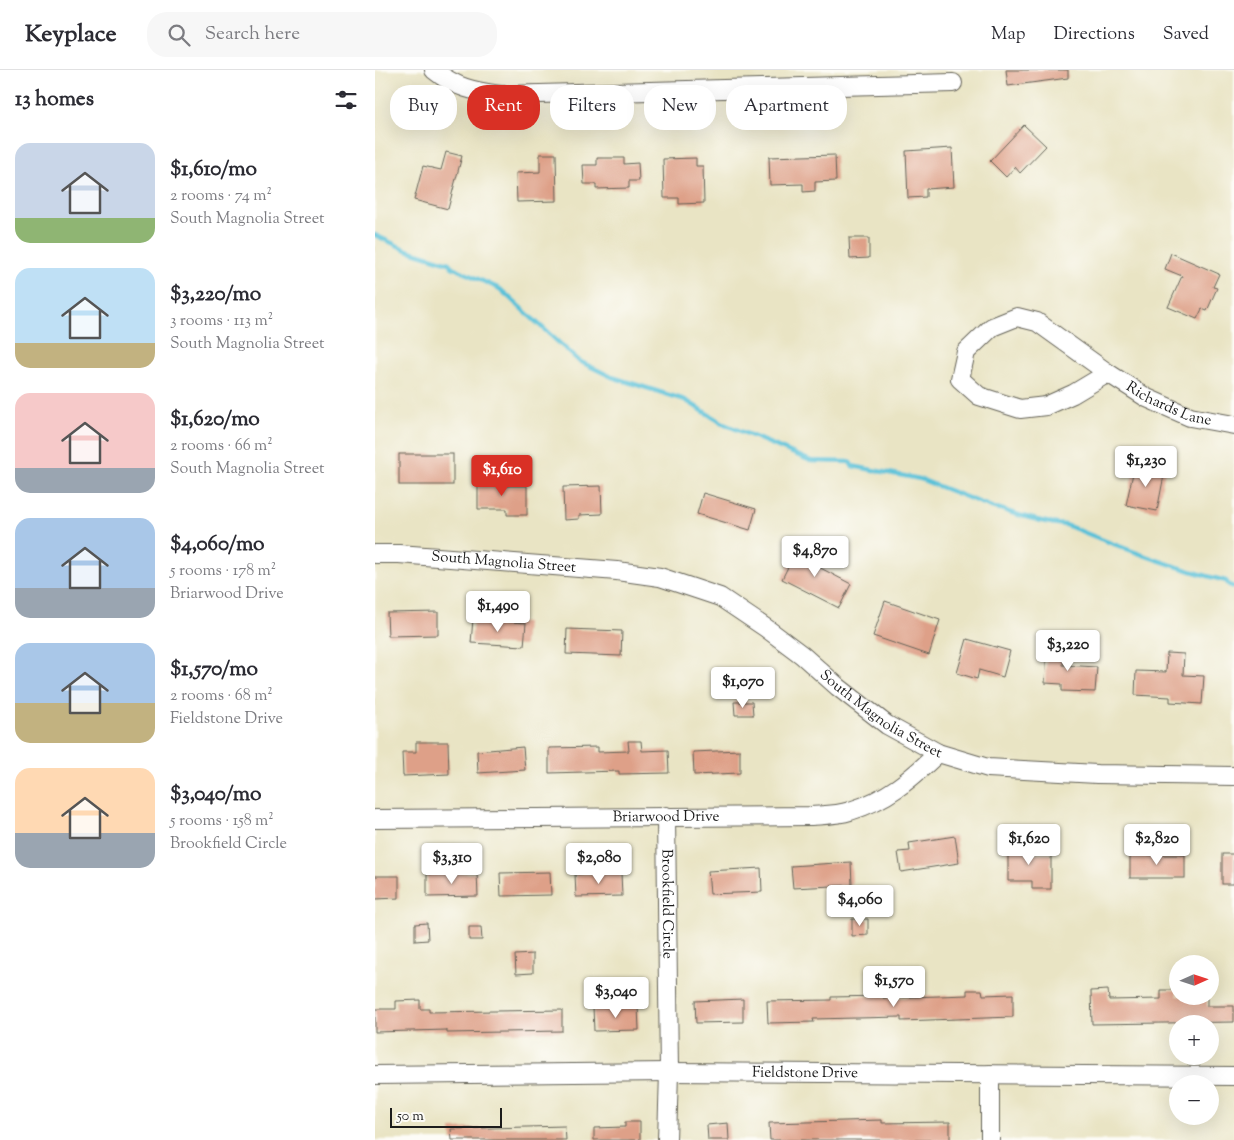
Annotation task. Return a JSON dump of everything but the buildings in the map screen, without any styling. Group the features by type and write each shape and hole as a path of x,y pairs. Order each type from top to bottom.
{"street":[{"path":"434,70 446,80 473,91 501,94 953,83"},
{"name":"Richards Lane","path":"1108,373 1073,394 1046,406 1020,409 979,396 960,379 966,352 992,327 1017,317 1037,322 1108,373 1147,398 1190,417 1234,425"},
{"name":"South Magnolia Street","path":"375,554 399,554 617,571 660,577 720,597 795,649 838,687 887,725 938,753 988,768 1097,774 1234,776"},
{"name":"Briarwood Drive","path":"375,819 811,816 849,812 884,798 915,775 938,753"},
{"name":"Brookfield Circle","path":"666,816 669,1072 667,1140"},
{"name":"Fieldstone Drive","path":"375,1075 669,1072 1234,1076"},
{"path":"990,1074 990,1140"}],"waterway":[{"path":"375,235 407,250 449,263 452,267 500,289 579,361 612,377 685,400 724,424 811,461 850,462 852,466 920,479 994,508 1066,525 1145,556 1226,581 1234,587"}]}
